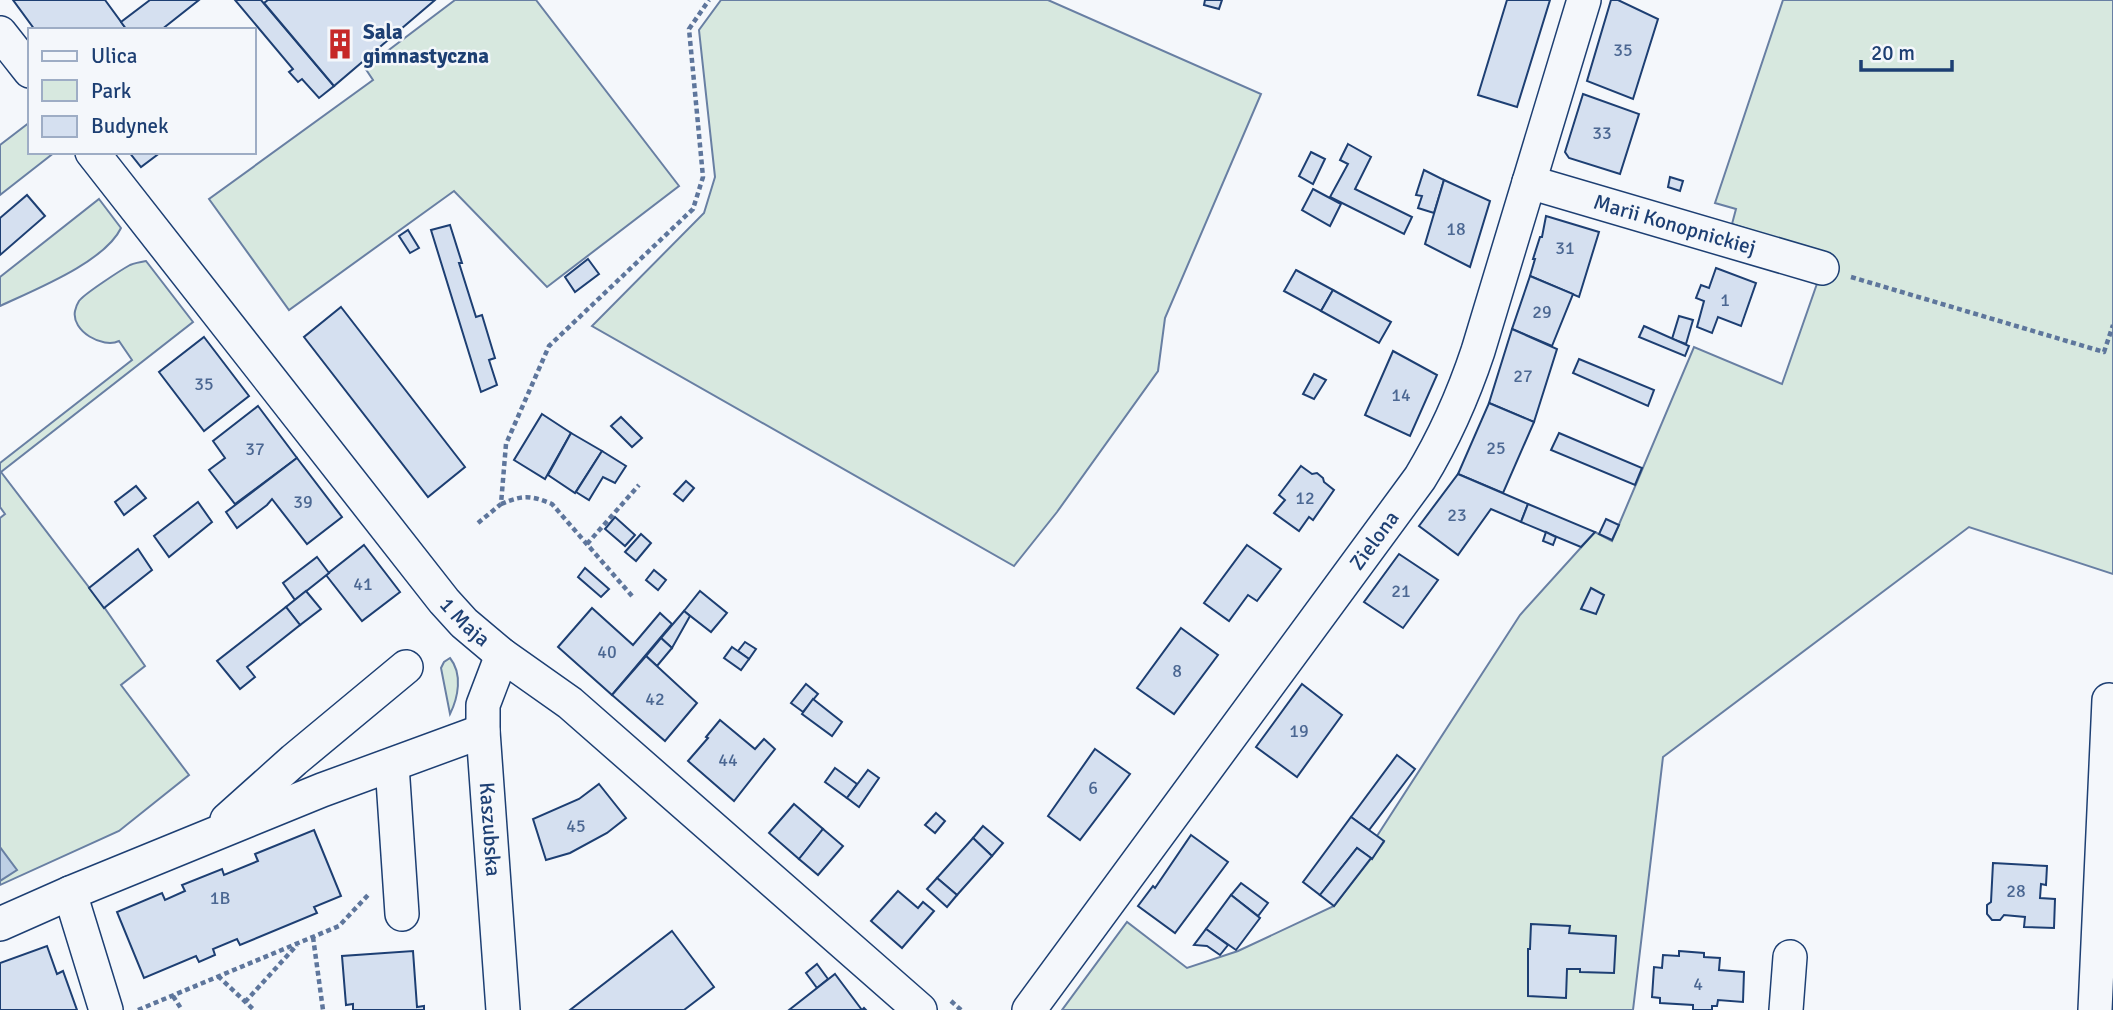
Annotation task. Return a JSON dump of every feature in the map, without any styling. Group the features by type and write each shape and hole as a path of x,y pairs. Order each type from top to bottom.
{"street":[{"name":"Zielona","path":"1029,1010 1420,478 1434,455 1465,389 1584,0"},
{"path":"0,33 28,68"},
{"name":"1 Maja","path":"94,154 464,623 502,655 570,703 935,1005"},
{"name":"Marii Konopnickiej","path":"1529,182 1822,268"},
{"name":"Kaszubska","path":"502,655 483,705 483,731 503,1010"},
{"path":"209,836 294,760 406,667"},
{"path":"2095,1010 2109,700"},
{"path":"0,925 322,790 483,731"},
{"path":"294,760 302,781 310,787 322,790"},
{"path":"392,765 402,914"},
{"path":"71,893 106,1010"},
{"path":"1786,1010 1790,957"}],"path":[{"path":"501,504 506,444 550,346 693,209 703,177 690,29 709,0"},
{"path":"1822,268 2105,352 2113,325"},
{"path":"587,544 639,485"},
{"path":"478,523 501,504 520,496 536,497 552,504 632,596"},
{"path":"138,1010 339,926 399,862"},
{"path":"313,937 323,1010"},
{"path":"246,1002 300,942"},
{"path":"218,976 254,1010"},
{"path":"173,995 182,1010"},
{"path":"935,1005 961,1010"}],"green space":[{"path":"455,0 536,0 679,186 547,287 454,191 289,310 209,199 373,80 365,68"},
{"path":"721,0 1048,0 1261,94 1165,318 1158,371 1057,512 1014,566 592,326 704,213 715,177 699,30"},
{"path":"1783,0 2113,0 2113,574 1969,527 1663,757 1633,1010 1062,1010 1127,922 1187,968 1238,951 1334,906 1384,842 1377,836 1520,615 1595,532 1612,541 1694,347 1782,384 1825,254 1732,224 1736,209 1715,203"},
{"path":"28,124 28,154 52,154 0,195 0,145"},
{"path":"99,199 121,228 113,240 67,274 0,306 0,277"},
{"path":"146,261 193,322 1,472 104,607 145,666 121,685 189,775 119,831 0,885 0,518 5,514 0,507 0,463 132,360 119,341 112,343 97,340 83,331 75,318 75,311 79,301 95,288 130,265"},
{"path":"450,658 457,671 458,686 450,714 441,668"}],"water":[{"path":"0,847 17,870 0,881"}],"building":[{"path":"13,0 105,0 126,28 34,28"},
{"path":"150,0 199,0 164,28 126,28 121,22"},
{"path":"235,0 261,0 334,86 319,98 302,79 298,82 289,72 293,69"},
{"name":"Sala gimnastyczna","path":"268,0 435,0 334,86 264,3"},
{"path":"1205,0 1222,0 1219,9 1204,5"},
{"path":"1507,0 1550,0 1517,107 1478,95"},
{"path":"1611,0 1618,0 1658,19 1633,99 1587,81"},
{"path":"1583,94 1639,114 1620,174 1569,158 1565,152"},
{"path":"1348,144 1371,157 1355,189 1412,217 1404,234 1330,197 1348,164 1340,160"},
{"path":"1311,152 1325,159 1313,184 1299,176"},
{"path":"131,154 158,154 141,167"},
{"path":"1424,170 1444,180 1434,213 1418,208 1422,196 1416,195"},
{"path":"1670,177 1683,181 1680,191 1668,187"},
{"path":"1444,180 1490,201 1470,267 1425,244"},
{"path":"1313,189 1341,204 1330,226 1302,210"},
{"path":"27,195 45,216 0,255 0,218"},
{"path":"1546,216 1599,232 1579,297 1530,276"},
{"path":"450,225 476,317 482,315 495,358 489,360 497,385 481,392 431,230"},
{"path":"408,230 419,248 410,253 399,236"},
{"path":"588,259 599,274 575,292 565,277"},
{"path":"1716,268 1756,283 1741,326 1718,317 1712,333 1697,327 1704,301 1696,298 1701,285 1709,288"},
{"path":"1296,270 1333,290 1321,311 1284,291"},
{"path":"1530,276 1573,294 1552,346 1512,329"},
{"path":"1333,290 1391,322 1379,343 1321,311"},
{"path":"341,307 465,467 428,497 304,337"},
{"path":"1679,316 1693,320 1686,344 1672,339"},
{"path":"1644,326 1689,346 1685,356 1639,337"},
{"path":"1512,329 1557,349 1534,422 1489,403"},
{"path":"204,337 249,396 204,431 159,372"},
{"path":"1393,351 1437,375 1410,436 1365,415"},
{"path":"1579,359 1654,390 1648,406 1573,373"},
{"path":"1314,374 1326,380 1314,399 1303,394"},
{"path":"1489,403 1534,422 1503,493 1458,474"},
{"path":"258,406 297,458 235,504 209,470 225,458 213,441"},
{"path":"542,414 571,433 545,479 514,460"},
{"path":"621,417 642,438 632,447 611,426"},
{"path":"571,433 602,451 575,493 548,475"},
{"path":"1559,433 1642,468 1635,485 1551,450"},
{"path":"602,451 626,466 615,483 603,477 589,500 576,492"},
{"path":"297,458 342,517 307,544 272,499 237,528 226,512"},
{"path":"1301,466 1312,474 1317,473 1334,490 1313,520 1309,517 1299,531 1274,513 1285,500 1279,495"},
{"path":"1458,474 1528,504 1521,522 1491,509 1458,555 1419,526"},
{"path":"686,481 694,488 683,501 674,494"},
{"path":"136,486 146,498 124,515 115,502"},
{"path":"198,502 212,522 169,557 154,536"},
{"path":"1528,504 1595,532 1581,547 1521,522"},
{"path":"615,517 635,535 625,546 605,529"},
{"path":"1606,519 1619,525 1612,540 1599,534"},
{"path":"1546,532 1556,537 1553,545 1543,541"},
{"path":"641,534 651,543 636,561 625,552"},
{"path":"364,545 400,592 362,621 326,575"},
{"path":"1247,545 1281,569 1257,601 1248,595 1229,621 1204,603"},
{"path":"138,549 152,570 104,608 89,588"},
{"path":"1399,554 1438,580 1403,628 1364,602"},
{"path":"317,557 329,573 295,600 283,583"},
{"path":"585,568 609,589 601,597 578,577"},
{"path":"654,570 666,580 658,590 646,580"},
{"path":"1591,588 1604,595 1596,614 1581,609"},
{"path":"306,591 321,609 300,625 286,607"},
{"path":"700,591 727,613 711,632 684,611"},
{"path":"286,607 300,625 247,667 255,677 240,689 217,661"},
{"path":"592,608 633,645 660,613 672,624 612,695 558,647"},
{"path":"684,611 690,616 672,648 661,638"},
{"path":"1181,628 1218,655 1174,714 1137,688"},
{"path":"661,638 672,648 657,666 646,656"},
{"path":"745,642 756,649 749,659 738,651"},
{"path":"732,647 749,659 741,670 724,658"},
{"path":"646,656 697,703 665,741 612,695"},
{"path":"806,684 818,694 803,712 791,703"},
{"path":"1302,684 1342,715 1297,777 1256,747"},
{"path":"813,699 842,722 832,736 802,714"},
{"path":"720,720 755,749 764,739 775,749 734,801 688,761"},
{"path":"1095,749 1130,774 1080,840 1048,816"},
{"path":"1397,755 1415,769 1369,830 1351,817"},
{"path":"835,768 857,784 847,798 825,782"},
{"path":"868,770 879,778 859,807 847,798"},
{"path":"599,784 626,818 607,833 570,853 546,860 533,819 579,799"},
{"path":"794,804 823,829 799,859 769,833"},
{"path":"936,813 945,821 935,833 925,825"},
{"path":"1351,817 1384,841 1372,859 1357,848 1320,895 1303,882"},
{"path":"983,826 1003,843 992,856 973,838"},
{"path":"823,829 843,846 818,875 799,859"},
{"path":"314,830 341,896 314,907 317,913 240,945 237,939 213,949 215,955 199,962 196,956 144,978 117,912 162,893 165,900 185,891 182,885 222,869 224,875 258,861 255,854"},
{"path":"1191,835 1228,862 1175,933 1138,906 1153,886 1155,888"},
{"path":"973,838 992,856 957,895 937,878"},
{"path":"1357,848 1371,858 1334,906 1320,895"},
{"path":"1993,863 2047,866 2046,885 2041,884 2040,898 2055,899 2054,928 2024,927 2025,917 2004,915 2000,920 1992,920 1987,914 1987,905 1991,902"},
{"path":"937,878 957,895 947,907 927,889"},
{"path":"1241,883 1268,903 1258,916 1231,895"},
{"path":"898,891 918,908 923,902 934,911 902,948 871,921"},
{"path":"1231,895 1260,918 1236,950 1206,929"},
{"path":"1531,924 1570,926 1569,933 1616,936 1614,973 1567,969 1566,998 1528,996"},
{"path":"1206,929 1228,945 1220,955 1207,946 1194,945"},
{"path":"672,931 714,987 684,1010 570,1010"},
{"path":"47,946 57,974 63,971 77,1010 0,1010 0,963"},
{"path":"413,951 417,1007 424,1006 424,1010 353,1010 353,1004 346,1005 342,956"},
{"path":"1679,951 1704,953 1704,957 1720,958 1719,970 1744,972 1743,1002 1718,1000 1717,1006 1712,1006 1712,1010 1693,1010 1693,1005 1660,1003 1660,998 1652,997 1654,967 1662,968 1663,955 1679,956"},
{"path":"817,964 828,979 817,988 806,973"},
{"path":"835,974 862,1010 789,1010"}],"place":[{"name":"Sala gimnastyczna","path":"340,44"}]}
